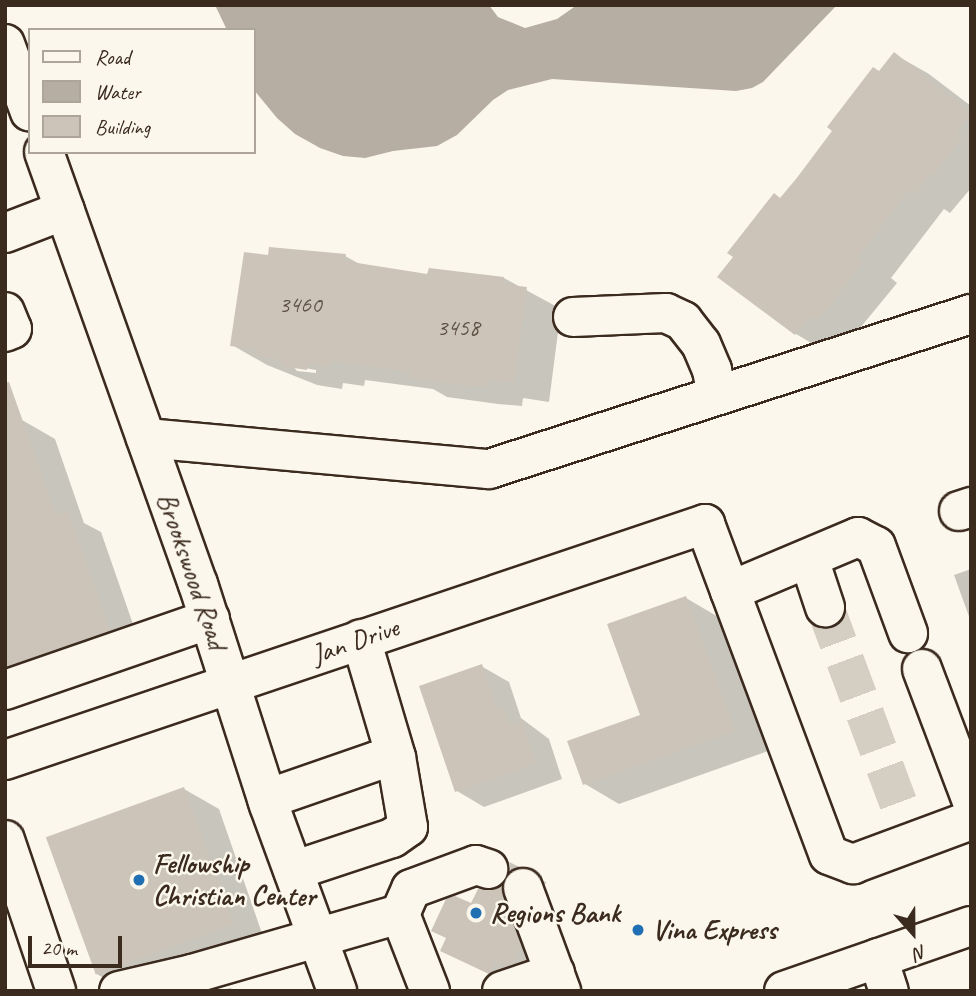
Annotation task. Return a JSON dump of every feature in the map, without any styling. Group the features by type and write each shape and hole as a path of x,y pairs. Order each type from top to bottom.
{"street":[{"path":"5,44 28,107"},
{"name":"Brookswood Road","path":"45,154 209,619 267,799 337,991"},
{"path":"5,233 65,210"},
{"path":"5,312 12,329 5,332"},
{"path":"573,317 666,313 683,321 701,344 712,370 717,395"},
{"path":"146,438 489,469 971,314"},
{"name":"Jan Drive","path":"5,760 705,524 730,591"},
{"path":"908,633 876,546 858,537 730,591 829,855 853,864 907,827 971,820"},
{"path":"809,559 825,607"},
{"path":"5,690 209,619"},
{"path":"293,871 392,838 408,827 396,757 361,639"},
{"path":"922,669 971,799"},
{"path":"267,799 396,757"},
{"path":"5,841 56,991"},
{"path":"430,991 400,914 411,889 476,865 488,869"},
{"path":"502,991 558,982 523,888"},
{"path":"119,991 188,983 318,938 400,914"},
{"path":"783,991 883,974 971,926"}],"water":[{"path":"215,5 489,5 498,17 525,28 557,19 577,5 837,5 763,82 752,88 736,91 552,79 508,90 493,100 457,135 437,146 393,151 365,158 343,156 320,148 295,134 277,118 256,92 256,28 226,28"}],"building":[{"path":"894,52 971,113 957,131 963,136 933,176 930,174 915,194 909,190 858,257 863,262 833,302 816,321 810,316 795,335 717,277 733,257 727,253 774,193 780,198 796,179 832,131 827,127 873,67 879,71"},
{"path":"269,247 346,254 345,261 427,274 429,268 504,277 503,284 527,287 514,383 488,380 487,387 461,385 410,378 411,372 331,361 329,367 308,364 307,370 281,366 282,360 254,356 255,349 230,346 244,252 268,255"},
{"path":"9,382 56,515 68,511 110,631 5,667 5,383"},
{"path":"686,596 735,731 583,785 567,741 640,715 607,624"},
{"path":"482,664 497,709 503,706 510,725 522,721 536,764 455,792 419,686"},
{"name":"Fellowship Christian Center","path":"184,787 234,924 96,974 46,837"},
{"name":"Regions Bank","path":"501,886 510,916 507,923 513,925 521,945 512,965 506,967 495,962 489,974 440,951 446,938 431,931 446,899 455,896 471,903 478,889 492,890"}],"tunnel":[{"path":"825,607 902,813"}],"place":[{"name":"Fellowship Christian Center","path":"139,880"},
{"name":"Regions Bank","path":"476,913"},
{"name":"Vina Express","path":"638,930"}]}
